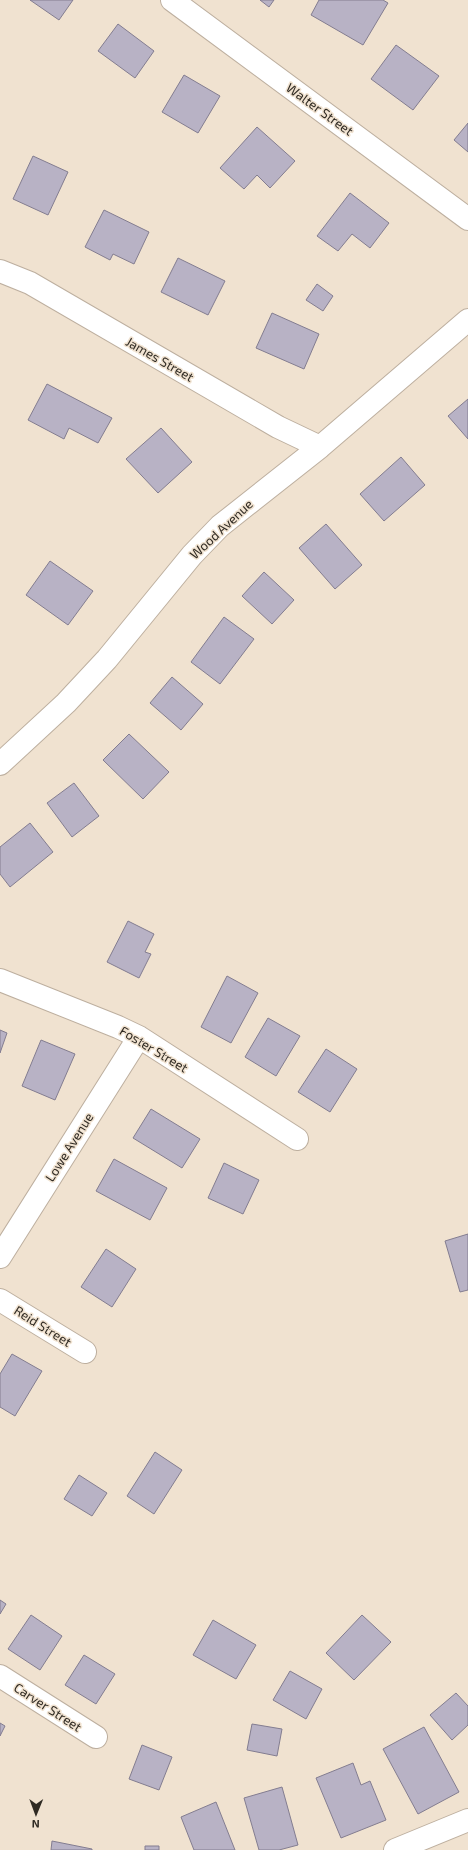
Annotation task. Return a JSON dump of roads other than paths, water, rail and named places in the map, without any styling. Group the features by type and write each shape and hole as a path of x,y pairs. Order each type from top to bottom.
{"street":[{"name":"Walter Street","path":"172,0 468,219"},
{"name":"James Street","path":"0,271 30,283 278,427 320,447"},
{"name":"Wood Avenue","path":"0,764 66,703 107,659 182,567 220,526 320,447 468,320"},
{"name":"Foster Street","path":"0,980 118,1027 139,1037 297,1139"},
{"name":"Lowe Avenue","path":"0,1257 139,1037"},
{"name":"Reid Street","path":"0,1300 85,1352"},
{"name":"Carver Street","path":"0,1676 96,1737"},
{"path":"396,1850 468,1820"}]}
